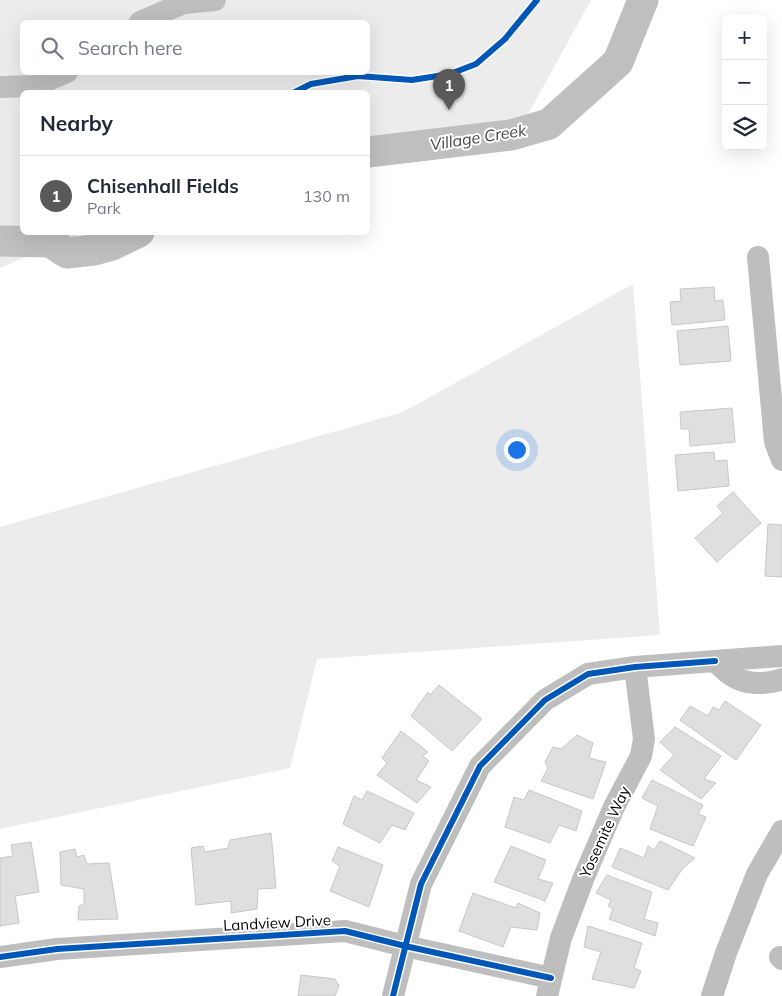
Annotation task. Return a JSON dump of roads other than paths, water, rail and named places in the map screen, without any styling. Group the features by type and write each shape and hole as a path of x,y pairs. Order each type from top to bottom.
{"street":[{"path":"145,20 184,3 215,0"},
{"path":"0,87 35,86 60,75"},
{"path":"758,257 775,442 782,460"},
{"path":"393,996 421,884 480,766 545,700 588,674 635,667 782,656"},
{"path":"715,662 732,676 746,682 760,683 782,679"},
{"name":"Yosemite Way","path":"549,987 561,938 584,877 614,808 641,756 644,739 635,667"},
{"path":"712,996 726,953 757,874 782,831"},
{"name":"Landview Drive","path":"0,957 56,948 345,932 405,946 549,987"}],"waterway":[{"name":"Village Creek","path":"370,152 511,135 549,124 618,62 643,0"},
{"name":"Village Creek","path":"0,241 50,242 67,253 94,250 112,245 133,235"}],"place":[{"name":"Chisenhall Fields","path":"449,110"}]}
